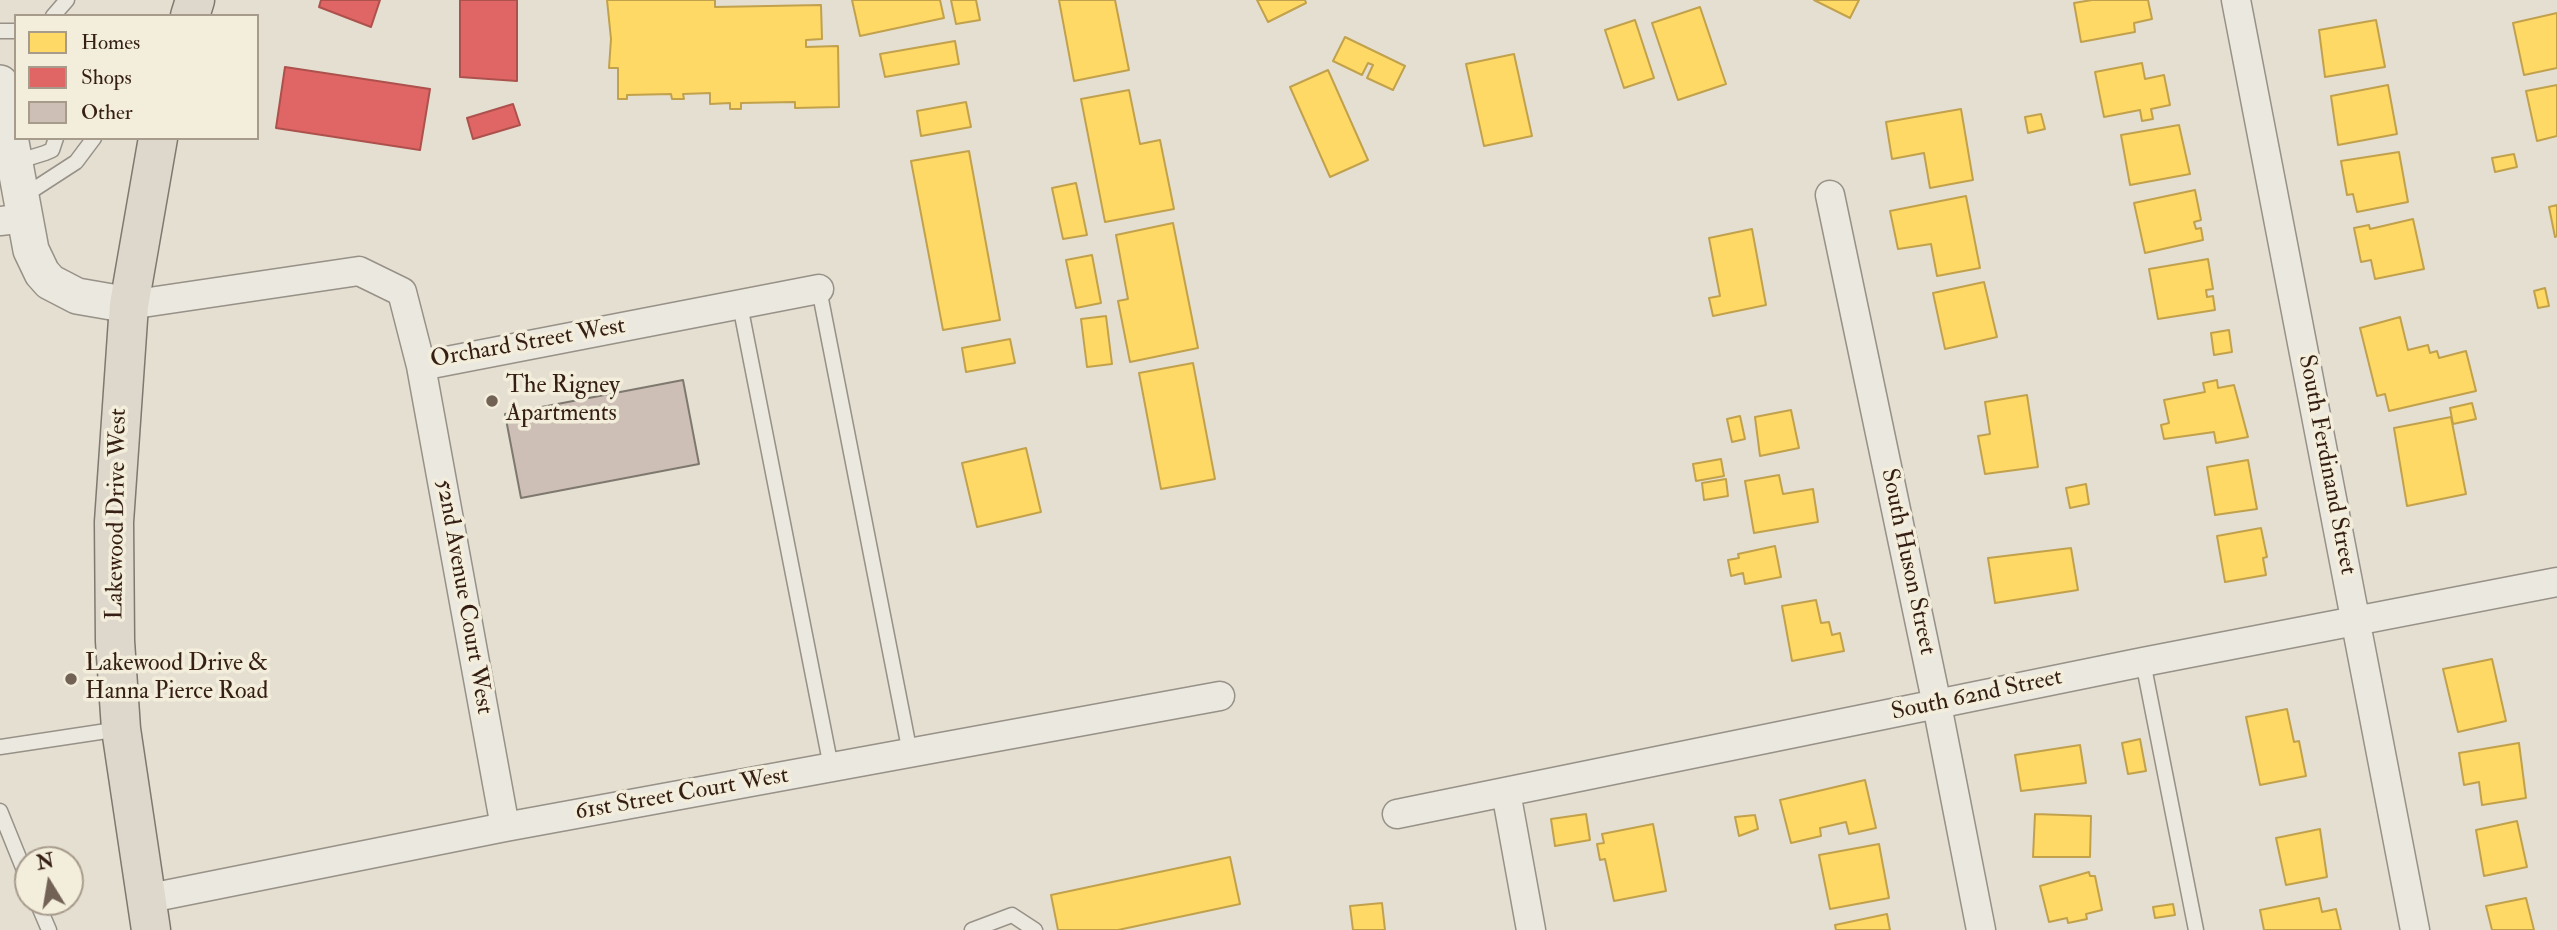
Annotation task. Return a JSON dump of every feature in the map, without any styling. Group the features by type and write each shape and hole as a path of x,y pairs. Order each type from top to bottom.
{"main road":[{"path":"130,305 158,140"},
{"name":"Lakewood Drive West","path":"130,305 114,522 115,641 121,729 148,915"}],"street":[{"name":"South Ferdinand Street","path":"2236,0 2415,930"},
{"path":"0,83 15,162 15,212 36,263 50,282 77,296 130,305"},
{"name":"South Huson Street","path":"1830,195 1937,705 1981,930"},
{"name":"Orchard Street West","path":"130,305 359,271 402,292 421,366 819,289"},
{"name":"52nd Avenue Court West","path":"421,366 505,827"},
{"name":"South 62nd Street","path":"1397,814 2143,662 2557,582"},
{"name":"61st Street Court West","path":"148,915 505,827 1220,696"},
{"path":"1506,792 1531,930"}],"lane":[{"path":"55,14 66,0"},
{"path":"15,162 52,150 55,140"},
{"path":"15,212 76,162 92,140"},
{"path":"819,289 910,753"},
{"path":"740,304 831,767"},
{"path":"2143,662 2196,930"},
{"path":"0,747 121,729"},
{"path":"0,811 14,846"},
{"path":"972,930 1012,915 1035,930"}],"building: Homes":[{"path":"607,0 715,0 715,7 821,5 822,39 806,40 806,47 838,46 839,107 795,108 795,102 741,103 741,109 730,109 730,103 710,104 710,93 683,94 684,99 672,99 671,94 627,95 627,99 618,99 618,68 609,68 611,39"},
{"path":"852,0 940,0 944,18 860,36"},
{"path":"951,0 976,0 980,20 956,24"},
{"path":"1059,0 1115,0 1129,70 1074,81"},
{"path":"1257,0 1305,0 1306,3 1268,22"},
{"path":"1814,0 1859,0 1850,18"},
{"path":"2092,0 2148,0 2152,19 2134,23 2135,32 2081,42 2074,3"},
{"path":"1700,7 1726,84 1678,100 1652,23"},
{"path":"2557,13 2557,68 2524,75 2513,23"},
{"path":"1635,20 1654,78 1624,88 1605,30"},
{"path":"2376,20 2385,67 2325,77 2319,30"},
{"path":"1345,37 1405,66 1393,90 1367,78 1373,65 1368,63 1362,75 1333,61"},
{"path":"955,41 959,64 885,77 880,54"},
{"path":"1514,54 1532,136 1484,146 1466,64"},
{"path":"2142,63 2145,79 2164,75 2170,105 2151,109 2153,119 2142,121 2140,110 2104,117 2095,72"},
{"path":"1328,70 1368,160 1330,177 1290,87"},
{"path":"2388,85 2397,134 2338,145 2331,96"},
{"path":"2557,85 2557,136 2537,141 2526,91"},
{"path":"1129,90 1140,144 1160,140 1174,209 1105,222 1081,99"},
{"path":"966,102 971,127 921,136 917,111"},
{"path":"1961,109 1973,180 1930,188 1924,153 1892,159 1886,122"},
{"path":"2041,114 2045,129 2028,133 2025,117"},
{"path":"2179,125 2190,174 2130,185 2121,135"},
{"path":"969,151 1000,320 943,330 911,161"},
{"path":"2399,152 2408,202 2357,212 2353,194 2347,195 2341,161"},
{"path":"2514,154 2517,167 2495,172 2492,158"},
{"path":"1076,183 1087,235 1063,239 1052,188"},
{"path":"2195,190 2201,220 2194,222 2196,229 2201,228 2203,240 2145,253 2134,203"},
{"path":"1966,196 1980,268 1937,276 1931,244 1898,249 1890,211"},
{"path":"2557,205 2557,236 2555,237 2549,207"},
{"path":"2413,219 2424,269 2375,279 2371,260 2361,262 2354,228 2369,225 2370,229"},
{"path":"1173,223 1198,348 1130,362 1118,301 1128,299 1116,235"},
{"path":"1752,229 1766,305 1713,316 1709,298 1720,296 1709,238"},
{"path":"1092,255 1101,303 1076,308 1066,260"},
{"path":"2208,259 2213,289 2206,290 2207,297 2213,296 2215,310 2158,319 2149,269"},
{"path":"1984,282 1997,337 1945,349 1933,293"},
{"path":"2545,288 2549,306 2538,308 2534,291"},
{"path":"1106,316 1112,364 1087,367 1081,319"},
{"path":"2400,317 2408,350 2428,345 2430,353 2437,351 2439,358 2466,351 2476,391 2389,411 2385,394 2377,396 2360,328"},
{"path":"2229,330 2232,352 2214,355 2211,333"},
{"path":"1010,339 1015,363 966,372 962,348"},
{"path":"1193,363 1215,479 1161,489 1139,373"},
{"path":"2217,380 2218,388 2234,385 2248,437 2216,443 2214,432 2164,439 2161,425 2169,423 2164,400 2205,392 2203,383"},
{"path":"2027,395 2038,467 1985,474 1978,436 1990,434 1985,402"},
{"path":"2472,403 2476,419 2453,424 2450,408"},
{"path":"1791,410 1799,448 1760,456 1755,417"},
{"path":"1740,416 1745,439 1732,442 1727,419"},
{"path":"2451,417 2466,494 2407,506 2394,428"},
{"path":"1026,448 1041,512 977,527 962,463"},
{"path":"1721,459 1724,476 1696,481 1693,464"},
{"path":"2248,460 2257,509 2215,515 2207,467"},
{"path":"1779,475 1783,494 1813,489 1818,522 1754,533 1745,481"},
{"path":"1726,479 1728,496 1704,500 1702,483"},
{"path":"2086,484 2089,504 2070,508 2066,488"},
{"path":"2261,528 2267,557 2263,558 2266,575 2225,582 2217,536"},
{"path":"1775,546 1781,577 1745,584 1743,573 1731,576 1728,560 1739,558 1738,554"},
{"path":"2071,548 2078,590 1995,603 1988,558"},
{"path":"1816,600 1821,623 1829,622 1832,635 1840,633 1844,651 1792,661 1782,606"},
{"path":"2492,659 2506,721 2458,732 2443,669"},
{"path":"2287,709 2294,742 2299,741 2306,776 2260,785 2246,717"},
{"path":"2140,739 2146,771 2128,774 2122,743"},
{"path":"2519,743 2526,798 2482,805 2479,782 2464,785 2459,753"},
{"path":"2080,745 2086,783 2021,791 2015,755"},
{"path":"1865,780 1876,828 1849,834 1846,822 1820,828 1821,836 1791,843 1780,800"},
{"path":"1586,814 1590,840 1555,846 1551,819"},
{"path":"2035,814 2091,816 2090,857 2033,857"},
{"path":"1755,815 1758,829 1739,836 1735,817"},
{"path":"2517,821 2527,867 2484,876 2476,830"},
{"path":"1653,824 1666,891 1614,901 1605,859 1600,860 1597,844 1604,843 1602,834"},
{"path":"2320,829 2327,877 2286,885 2276,838"},
{"path":"1879,844 1889,898 1830,909 1819,855"},
{"path":"1230,857 1240,904 1118,930 1058,930 1051,895"},
{"path":"2089,872 2090,876 2095,876 2102,910 2086,914 2087,919 2068,923 2067,918 2049,922 2040,886"},
{"path":"2319,898 2322,912 2336,909 2341,930 2264,930 2260,910"},
{"path":"2526,898 2534,930 2492,930 2486,906"},
{"path":"1382,903 1385,930 1353,930 1350,906"},
{"path":"2173,904 2175,915 2155,918 2153,907"},
{"path":"1887,914 1890,930 1836,930 1835,925"}],"building: Shops":[{"path":"321,0 380,0 371,27 319,7"},
{"path":"460,0 517,0 517,81 460,77"},
{"path":"285,67 430,89 420,150 276,128"},
{"path":"513,104 520,125 473,139 467,118"}],"building: Other":[{"path":"683,380 699,464 521,498 505,414"}],"place":[{"name":"The Rigney Apartments","path":"492,401"},
{"name":"Lakewood Drive & Hanna Pierce Road","path":"71,679"}]}
